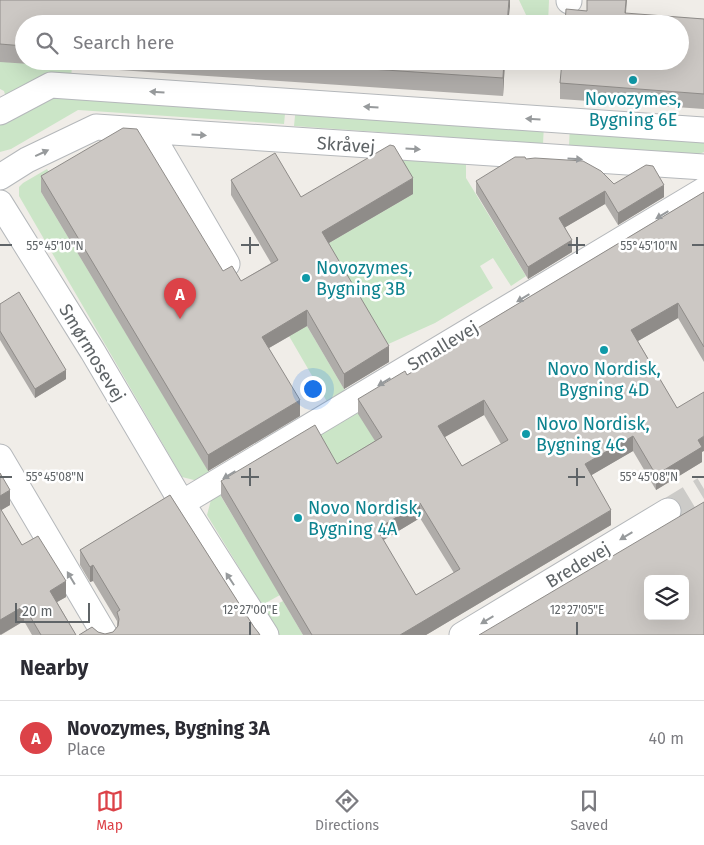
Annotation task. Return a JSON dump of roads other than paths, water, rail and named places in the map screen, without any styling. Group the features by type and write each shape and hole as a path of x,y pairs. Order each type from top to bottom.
{"lane":[{"path":"0,112 51,85 704,130"},
{"name":"Skråvej","path":"0,177 27,160 96,127 704,167"},
{"path":"150,132 227,264"},
{"name":"Smallevej","path":"182,503 704,190"},
{"name":"Smørmosevej","path":"0,204 93,352 182,503 266,635"},
{"path":"0,457 105,635"},
{"name":"Bredevej","path":"462,635 668,511"}],"tunnel":[{"path":"668,511 704,489"}],"place":[{"name":"Novozymes, Bygning 6E","path":"633,80"},
{"name":"Novozymes, Bygning 3B","path":"306,278"},
{"name":"Novozymes, Bygning 3A","path":"180,319"},
{"name":"Novo Nordisk, Bygning 4D","path":"604,350"},
{"name":"Novo Nordisk, Bygning 4C","path":"526,434"},
{"name":"Novo Nordisk, Bygning 4A","path":"298,518"}]}
